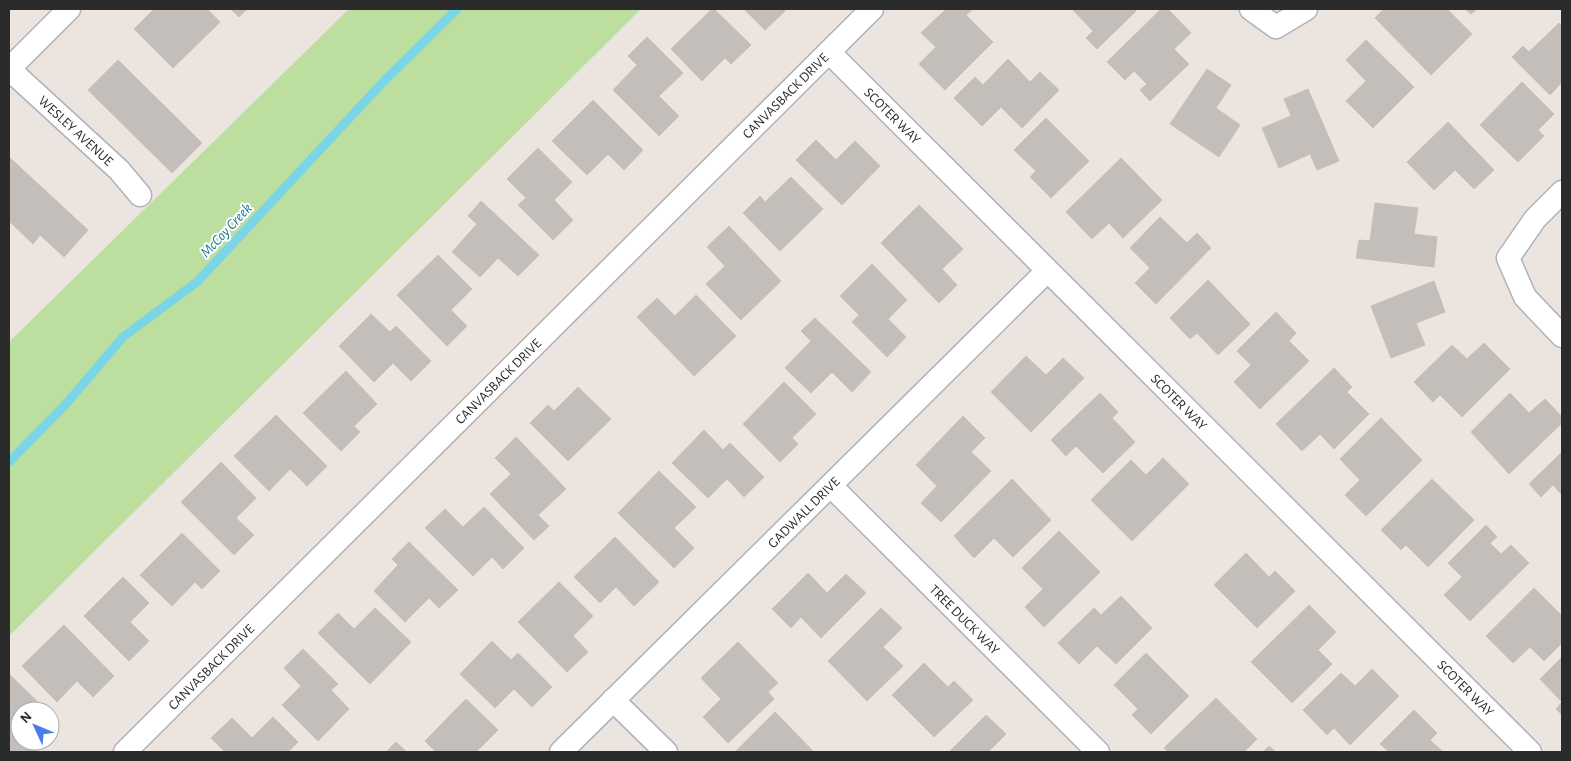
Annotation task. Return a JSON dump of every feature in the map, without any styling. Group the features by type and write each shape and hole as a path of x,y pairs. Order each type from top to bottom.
{"street":[{"path":"9,69 69,9"},
{"name":"CANVASBACK DRIVE","path":"125,752 872,9"},
{"path":"1251,9 1276,27 1306,9"},
{"name":"SCOTER WAY","path":"829,52 1046,271 1530,752"},
{"name":"WESLEY AVENUE","path":"9,69 119,170 140,195"},
{"path":"1562,192 1535,219 1508,258 1525,297 1562,336"},
{"name":"GADWALL DRIVE","path":"561,752 1046,271"},
{"name":"TREE DUCK WAY","path":"831,486 1098,752"},
{"path":"613,700 666,752"}],"green space":[{"path":"349,9 641,9 9,636 9,342"}],"building":[{"path":"154,9 207,9 220,22 173,68 134,29"},
{"path":"231,9 247,9 239,17"},
{"path":"712,9 751,45 731,64 725,58 702,81 671,49"},
{"path":"744,9 783,9 785,11 765,30"},
{"path":"946,9 973,9 966,15 993,42 945,90 919,64 936,47 921,33"},
{"path":"1072,9 1134,9 1136,11 1097,49 1086,38 1093,31"},
{"path":"1161,9 1168,9 1191,33 1174,49 1189,64 1150,101 1140,90 1147,84 1134,71 1125,80 1107,62"},
{"path":"1384,9 1447,9 1472,34 1431,75 1375,18"},
{"path":"1465,9 1477,9 1471,14"},
{"path":"1559,23 1562,26 1562,82 1550,95 1512,57 1523,46 1529,52"},
{"path":"647,37 683,73 659,96 679,116 659,136 613,90 637,65 628,56"},
{"path":"1366,40 1414,87 1373,128 1346,101 1366,81 1346,60"},
{"path":"1008,59 1030,82 1040,72 1059,90 1022,128 1001,107 982,126 954,98 975,77 983,85"},
{"path":"118,60 202,143 172,173 88,90"},
{"path":"1207,69 1231,85 1216,108 1240,125 1219,157 1170,124"},
{"path":"1522,82 1554,114 1538,130 1544,136 1518,162 1480,125"},
{"path":"1308,89 1339,161 1317,170 1310,154 1279,168 1262,128 1291,116 1284,99"},
{"path":"593,100 643,150 624,170 608,154 587,175 552,141"},
{"path":"1046,118 1089,161 1051,198 1030,177 1036,171 1014,150"},
{"path":"1448,122 1494,170 1474,189 1455,170 1434,190 1407,162"},
{"path":"816,140 836,160 855,141 880,166 842,205 796,160"},
{"path":"538,148 572,182 554,200 573,220 553,240 518,205 526,198 507,179"},
{"path":"9,157 88,230 64,257 40,235 33,244 9,221"},
{"path":"1121,158 1162,200 1123,238 1109,223 1092,239 1066,212"},
{"path":"791,177 823,209 780,251 743,213 760,196 765,202"},
{"path":"481,201 539,255 518,276 498,258 480,277 452,252 477,224 468,216"},
{"path":"1375,203 1418,208 1414,234 1437,237 1434,267 1356,258 1359,240 1370,241"},
{"path":"919,205 963,249 942,269 957,285 939,303 881,243"},
{"path":"1160,217 1187,243 1197,233 1211,248 1156,304 1135,283 1150,268 1130,248"},
{"path":"729,226 781,281 741,320 706,284 725,266 707,247"},
{"path":"438,255 472,289 451,310 467,326 447,346 397,295"},
{"path":"872,264 907,300 888,319 906,337 887,357 852,322 859,315 840,296"},
{"path":"1208,280 1250,324 1218,355 1197,333 1190,339 1170,318"},
{"path":"1434,281 1445,312 1416,323 1425,345 1391,358 1371,306"},
{"path":"696,295 736,336 694,376 637,317 657,298 675,316"},
{"path":"1276,312 1296,333 1289,341 1309,361 1260,409 1234,382 1251,365 1237,351"},
{"path":"371,314 390,332 396,326 431,361 411,381 393,363 374,382 339,346"},
{"path":"815,318 871,372 852,392 832,372 811,393 785,368 811,341 801,331"},
{"path":"1484,343 1510,369 1462,417 1440,395 1433,402 1414,382 1452,345 1467,359"},
{"path":"1026,356 1046,375 1063,358 1084,378 1031,432 991,392"},
{"path":"1334,368 1352,387 1347,392 1369,414 1334,449 1320,434 1302,451 1276,424"},
{"path":"346,371 377,404 354,426 360,432 341,451 303,413"},
{"path":"784,382 816,414 792,438 798,444 780,462 743,424"},
{"path":"578,387 611,419 568,461 530,423 548,405 554,411"},
{"path":"1100,393 1118,412 1112,418 1135,442 1103,473 1076,446 1066,456 1051,440"},
{"path":"1510,393 1529,413 1545,399 1562,417 1562,423 1509,474 1471,432"},
{"path":"276,415 327,466 307,486 290,469 269,491 234,456"},
{"path":"963,416 985,438 971,452 991,471 941,522 921,503 937,486 916,465"},
{"path":"1381,418 1422,460 1366,516 1345,495 1360,480 1340,459"},
{"path":"704,430 723,450 730,443 764,477 744,497 727,479 708,498 672,463"},
{"path":"516,437 566,489 538,515 549,526 534,540 490,494 511,474 495,458"},
{"path":"1562,452 1562,495 1553,485 1541,497 1529,484"},
{"path":"1163,458 1189,484 1132,541 1091,500 1131,460 1146,475"},
{"path":"221,462 256,498 236,518 254,535 234,555 181,502"},
{"path":"659,471 696,507 674,528 694,548 674,568 618,513"},
{"path":"1012,479 1051,520 1013,557 994,538 974,558 954,536"},
{"path":"1432,479 1474,520 1428,567 1406,545 1401,550 1381,530"},
{"path":"484,507 524,548 503,569 492,557 473,576 425,528 445,509 463,527"},
{"path":"1486,525 1497,537 1490,543 1501,554 1511,545 1529,563 1470,621 1444,595 1462,577 1448,563"},
{"path":"1059,531 1100,572 1044,627 1025,607 1043,589 1022,568"},
{"path":"182,533 220,571 202,589 195,582 172,606 140,575"},
{"path":"615,537 659,582 634,606 616,587 600,603 574,577"},
{"path":"409,542 458,590 439,608 429,598 405,622 374,591 398,565 392,559"},
{"path":"1246,553 1269,577 1275,571 1295,591 1257,628 1214,585"},
{"path":"808,573 827,593 846,574 866,593 821,638 801,617 791,628 772,609"},
{"path":"123,577 149,603 130,622 149,641 129,661 84,616"},
{"path":"559,582 593,616 573,636 588,652 567,672 518,622"},
{"path":"1534,588 1562,616 1562,643 1544,661 1530,647 1513,663 1486,636"},
{"path":"1121,596 1152,628 1116,664 1097,646 1079,664 1058,643 1094,608 1101,615"},
{"path":"1309,605 1336,632 1318,650 1332,664 1292,703 1251,662"},
{"path":"375,608 411,642 370,684 318,633 338,613 354,629"},
{"path":"881,608 902,628 883,647 903,666 867,701 828,661"},
{"path":"64,625 114,676 93,697 77,681 56,701 22,666"},
{"path":"492,641 511,660 518,653 552,687 532,707 514,689 495,708 460,674"},
{"path":"738,642 778,683 768,692 774,699 728,743 703,717 721,699 701,678"},
{"path":"303,649 338,684 331,690 349,709 318,741 282,705 301,686 284,668"},
{"path":"1146,653 1189,696 1151,734 1132,715 1138,709 1114,685"},
{"path":"1562,657 1562,702 1540,679"},
{"path":"924,663 948,687 954,681 973,700 934,737 892,695"},
{"path":"1372,669 1399,696 1350,745 1334,728 1327,735 1303,710 1341,673 1355,686"},
{"path":"9,674 37,701 10,701 10,751 37,751 9,752"},
{"path":"1216,698 1257,739 1244,752 1168,752 1164,748"},
{"path":"466,699 498,730 476,752 436,752 425,741"},
{"path":"1562,702 1562,715 1556,709"},
{"path":"1414,710 1437,733 1430,740 1443,752 1389,752 1380,744"},
{"path":"775,712 814,752 736,751"},
{"path":"986,715 1006,734 988,752 949,752"},
{"path":"273,717 298,742 288,752 225,752 211,738 232,718 252,738"},
{"path":"396,742 407,752 386,752"},
{"path":"1269,746 1276,752 1263,752"}],"waterway":[{"name":"McCoy Creek","path":"9,462 66,404 123,337 197,282 383,82 457,9"}]}
